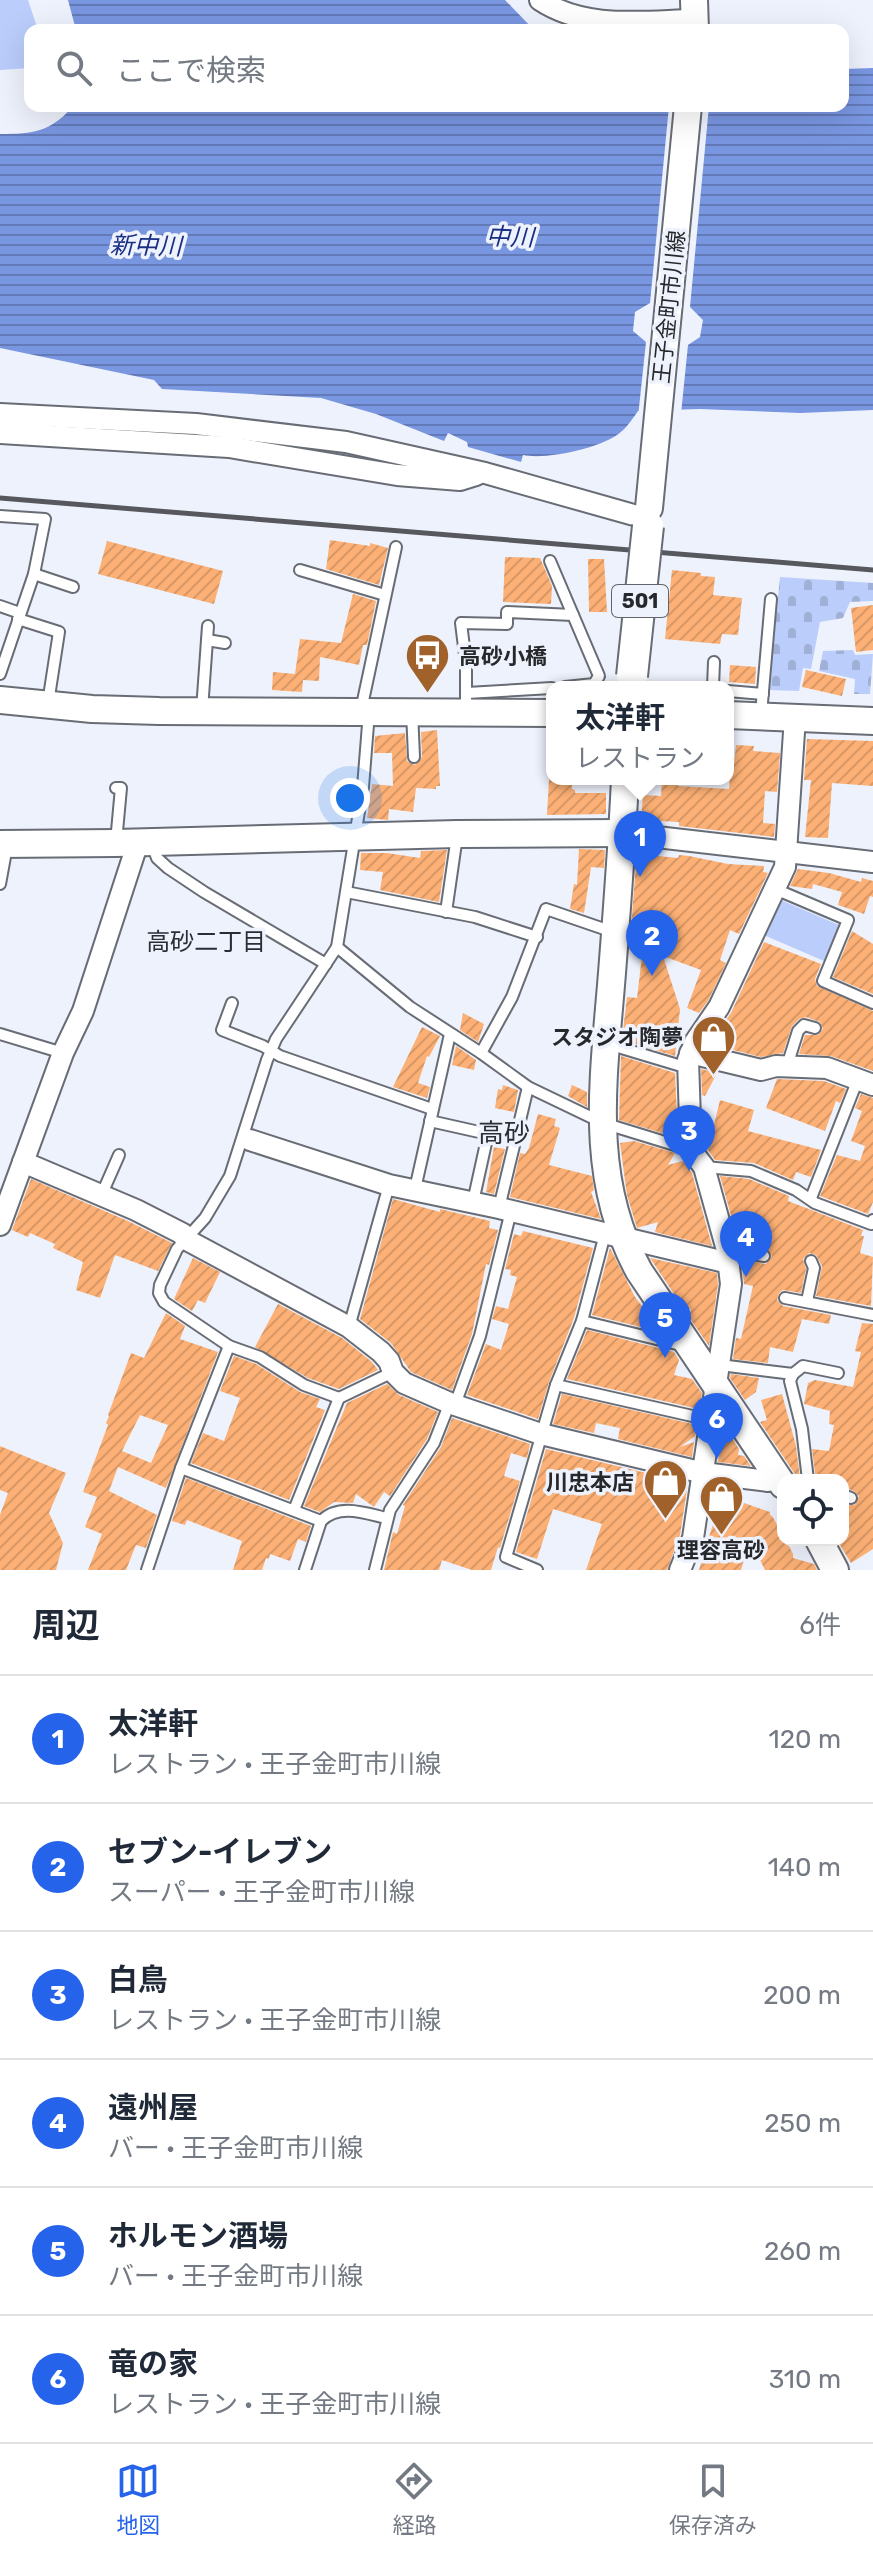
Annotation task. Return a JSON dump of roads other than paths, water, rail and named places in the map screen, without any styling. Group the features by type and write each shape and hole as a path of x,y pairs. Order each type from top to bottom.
{"main road":[{"name":"王子金町市川線","path":"632,676 648,518"}],"street":[{"path":"540,0 557,11 602,21 695,17"},
{"name":"王子金町市川線","path":"648,518 687,112"},
{"path":"0,414 196,424 346,442 485,473 648,518"},
{"path":"0,433 229,447 397,475 460,480 485,473"},
{"path":"0,700 92,709 202,710 412,711 467,703 546,712"},
{"path":"734,713 762,705 795,717 873,721"},
{"path":"680,1570 693,1538 730,1294 728,1256 704,1167 691,1150 689,1061 719,1007 785,867 795,717"},
{"path":"625,785 603,1123 604,1162 614,1236 690,1347 717,1375 777,1476"},
{"path":"4,844 622,833 873,862"},
{"path":"0,1225 7,1183 23,1162 63,1053 83,1011 136,842"},
{"path":"689,1061 761,1070 787,1066 827,1068 865,1082"},
{"path":"247,1139 389,1185 614,1236 728,1256"},
{"path":"23,1162 183,1234 185,1239 349,1327 381,1352 404,1383 452,1404 541,1434 704,1473 777,1481"},
{"path":"822,1546 835,1570"}],"lane":[{"path":"0,516 45,519 34,574 0,674"},
{"path":"339,1398 304,1385 260,1357 229,1346 164,1302 159,1293 162,1279 177,1249 205,1218 230,1176 247,1139 271,1050 337,947 363,787 365,710 396,547"},
{"path":"550,561 599,676 596,681"},
{"path":"300,570 385,595"},
{"path":"34,574 73,587"},
{"path":"734,693 762,705 771,599"},
{"path":"0,606 59,632 47,705"},
{"path":"546,689 467,703 461,623 507,624 507,612 573,615"},
{"path":"202,710 208,626"},
{"path":"207,640 225,643"},
{"path":"713,681 714,662"},
{"path":"412,711 414,757"},
{"path":"116,788 121,788 136,842 204,892 326,964"},
{"path":"446,912 457,834"},
{"path":"0,884 4,844"},
{"path":"775,889 848,920 823,981 873,1003"},
{"path":"346,892 475,917 537,937"},
{"path":"481,1053 512,997 546,909 615,932"},
{"path":"337,947 410,1007 528,1087 603,1123 691,1150"},
{"path":"232,1003 222,1030 280,1056 432,1109"},
{"path":"787,1066 798,1031 804,1025 815,1028"},
{"path":"0,1034 63,1053"},
{"path":"415,1189 450,1034"},
{"path":"606,1044 689,1061"},
{"path":"811,1198 865,1082"},
{"path":"375,1570 386,1518 434,1443 447,1410 457,1399 480,1336 528,1087"},
{"path":"430,1121 488,1134 473,1202"},
{"path":"101,1196 119,1155"},
{"path":"704,1167 751,1171 811,1198 815,1203 871,1224 873,1220"},
{"path":"349,1327 389,1185"},
{"path":"537,1570 506,1557 556,1385 614,1236"},
{"path":"728,1256 764,1256"},
{"path":"807,1301 814,1268 811,1261"},
{"path":"785,1298 873,1315"},
{"path":"582,1321 690,1347"},
{"path":"147,1570 181,1468 229,1346"},
{"path":"807,1474 802,1429 790,1381 803,1366 838,1373"},
{"path":"294,1510 339,1398 393,1372"},
{"path":"717,1375 793,1374"},
{"path":"556,1385 710,1420"},
{"path":"181,1468 321,1521"},
{"path":"305,1570 321,1521 329,1515 346,1510 386,1518"}],"water":[{"path":"68,0 505,0 528,24 74,24"},
{"path":"873,68 873,410 800,413 700,409 638,411 622,431 602,443 560,454 523,455 521,462 468,447 467,442 448,433 444,441 376,414 321,398 162,389 154,380 0,348 0,134 41,130 68,112 849,112 849,69"}],"railway":[{"path":"0,498 873,570"}],"place":[{"name":"高砂小橋","path":"428,695"},
{"name":"太洋軒","path":"640,877"},
{"name":"セブン-イレブン","path":"652,976"},
{"name":"スタジオ陶夢","path":"714,1076"},
{"name":"白鳥","path":"689,1171"},
{"name":"遠州屋","path":"746,1277"},
{"name":"ホルモン酒場","path":"665,1358"},
{"name":"竜の家","path":"717,1459"},
{"name":"川忠本店","path":"665,1521"},
{"name":"理容高砂","path":"721,1536"}],"district":[{"name":"高砂二丁目","path":"206,942"},
{"name":"高砂","path":"504,1133"}],"water label":[{"name":"中川","path":"510,237"},
{"name":"新中川","path":"146,246"}]}
